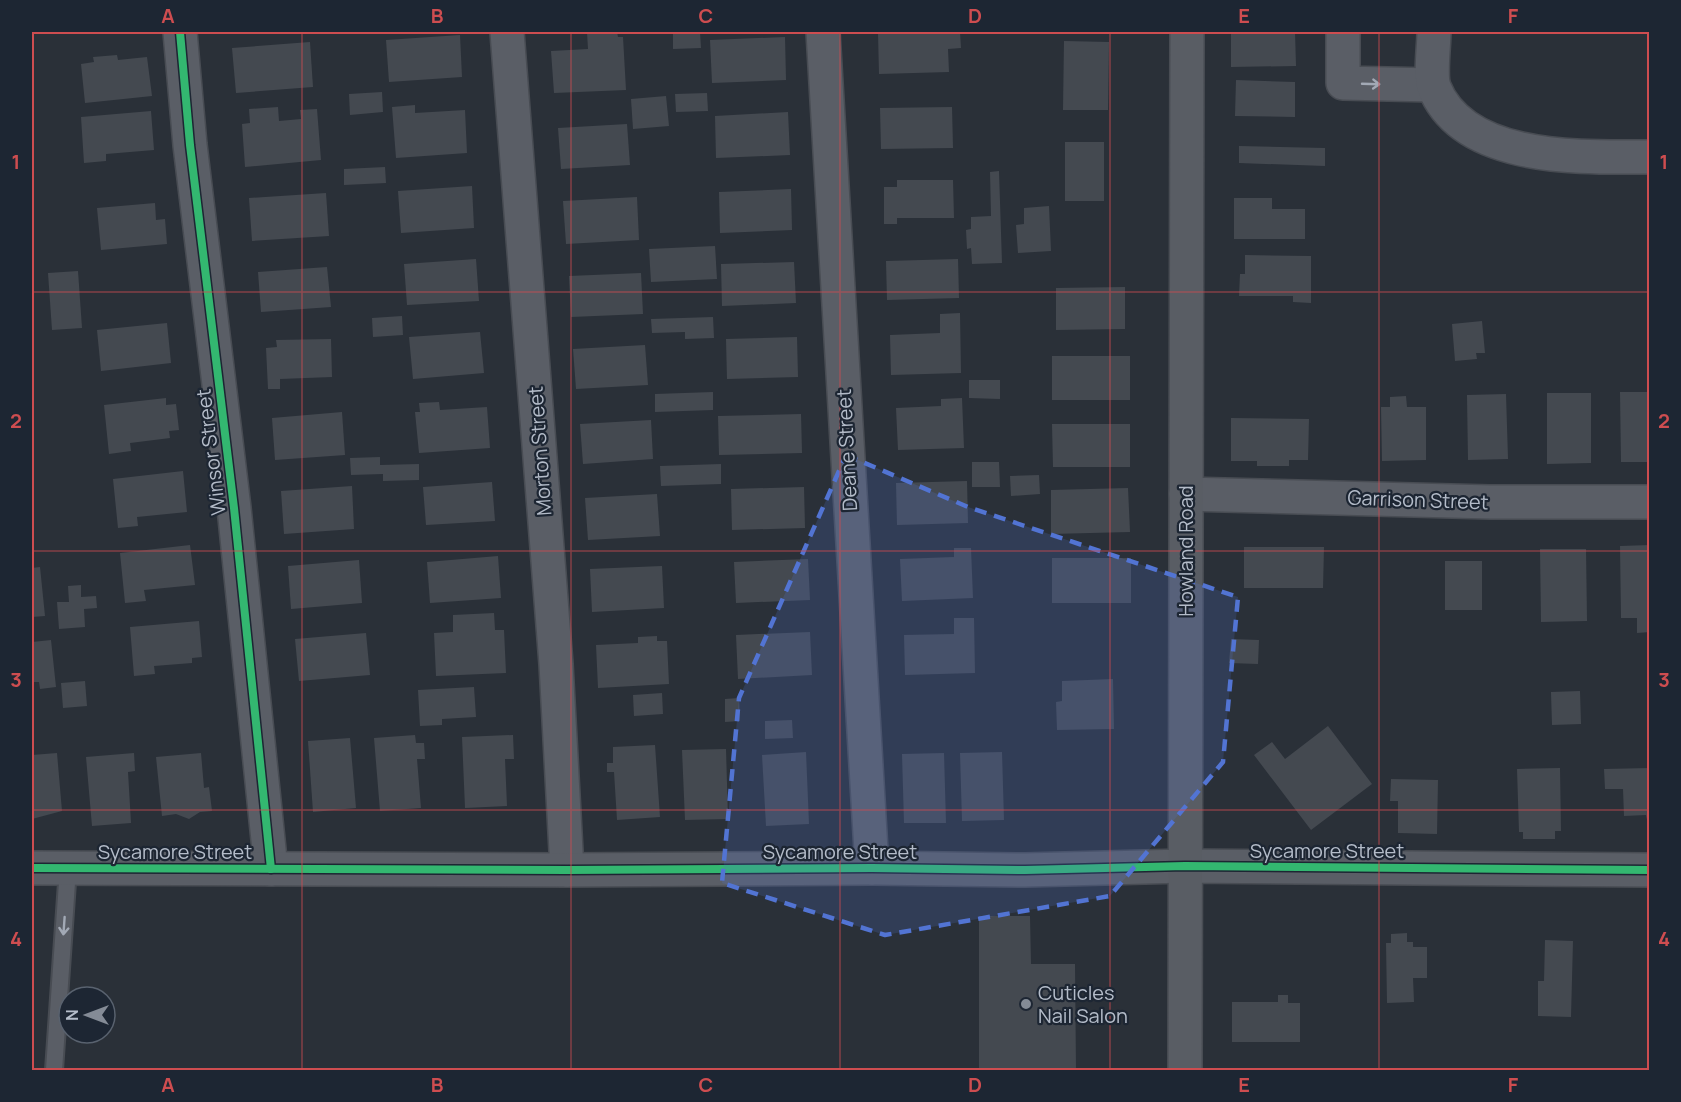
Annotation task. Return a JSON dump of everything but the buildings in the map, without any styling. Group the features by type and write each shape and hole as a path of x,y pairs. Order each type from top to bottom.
{"main road":[{"name":"Howland Road","path":"1185,1071 1187,32"}],"street":[{"name":"Winsor Street","path":"180,32 190,145 234,508 271,869"},
{"name":"Morton Street","path":"507,32 556,664 567,870"},
{"name":"Deane Street","path":"823,32 872,868"},
{"path":"1343,32 1343,83 1433,85"},
{"path":"1434,32 1433,85 1448,108 1461,120 1498,143 1562,155 1650,157"},
{"name":"Garrison Street","path":"1186,494 1490,502 1650,502"},
{"name":"Sycamore Street","path":"32,868 1025,870 1185,866 1650,870"}],"lane":[{"path":"54,1071 68,868"}],"highlighted area":[{"path":"846,455 968,507 1238,597 1223,762 1110,896 885,935 722,883 739,698"}],"cycle path":[{"path":"180,32 190,145 234,508 271,869"},
{"path":"32,868 1025,870 1185,866 1650,870"}],"place":[{"name":"Cuticles Nail Salon","path":"1026,1004"}]}
